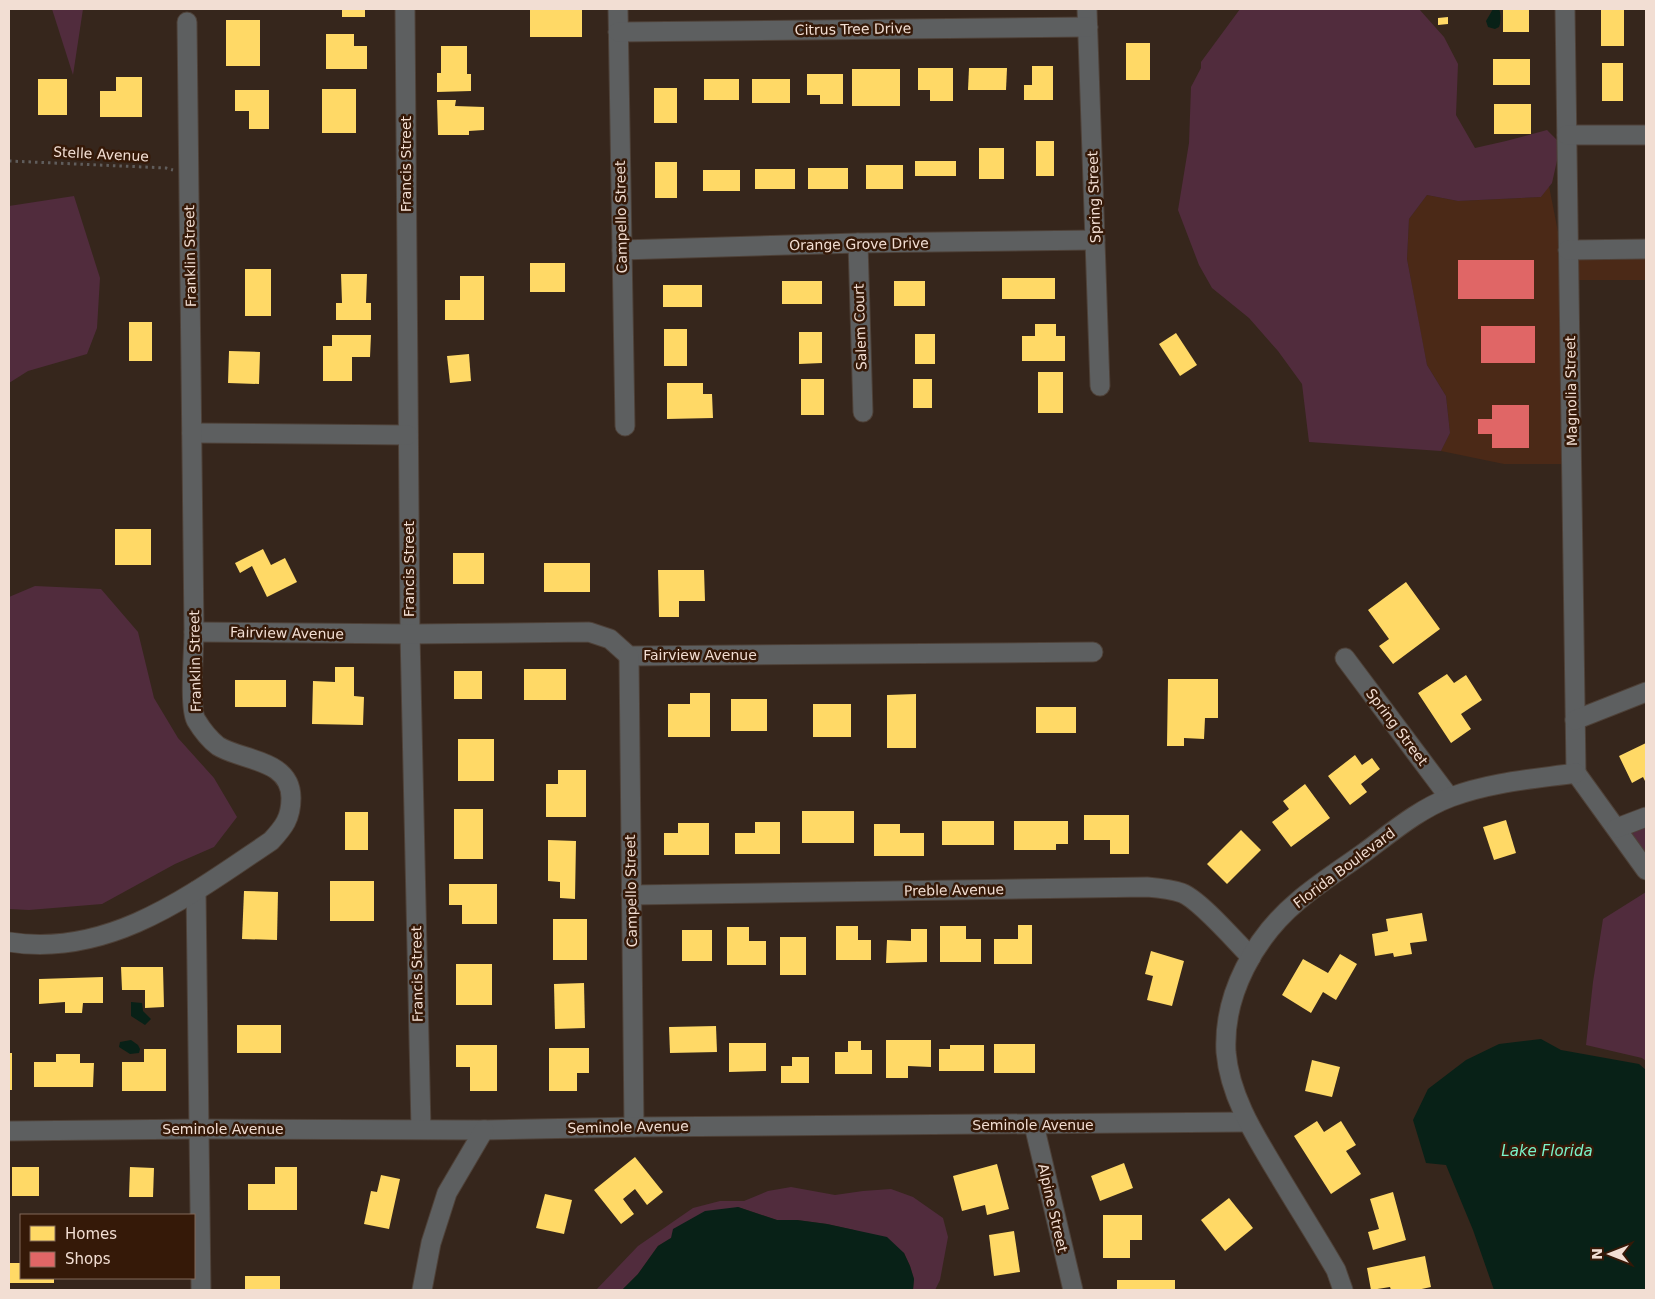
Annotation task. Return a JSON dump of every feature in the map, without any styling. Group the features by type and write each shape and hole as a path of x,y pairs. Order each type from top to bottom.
{"street":[{"name":"Francis Street","path":"406,9 410,634 421,1129"},
{"name":"Campello Street","path":"618,9 625,426"},
{"name":"Magnolia Street","path":"1565,9 1576,773"},
{"name":"Citrus Tree Drive","path":"618,32 1088,18"},
{"name":"Spring Street","path":"1088,18 1100,386"},
{"name":"Franklin Street","path":"9,942 24,945 56,944 92,939 130,927 160,913 271,842 284,828 291,810 291,794 287,780 279,771 266,764 220,747 206,735 195,718 193,699 188,22"},
{"path":"1567,135 1646,135"},
{"name":"Orange Grove Drive","path":"622,250 858,243 1095,240"},
{"name":"Salem Court","path":"858,243 863,412"},
{"path":"1568,250 1646,249"},
{"path":"192,433 408,435"},
{"name":"Fairview Avenue","path":"194,632 410,634 589,632 610,639 629,656 1093,652"},
{"name":"Campello Street","path":"629,656 634,1127"},
{"name":"Spring Street","path":"1345,658 1449,797"},
{"path":"1576,720 1646,692"},
{"path":"1576,773 1646,870"},
{"name":"Florida Boulevard","path":"1343,1290 1336,1270 1248,1122 1232,1083 1226,1052 1228,1012 1238,982 1272,926 1298,901 1416,815 1449,797 1487,786 1576,773"},
{"path":"1617,828 1646,817"},
{"name":"Preble Avenue","path":"631,895 1147,887 1168,889 1184,893 1199,904 1251,958"},
{"path":"196,891 202,1290"},
{"name":"Seminole Avenue","path":"9,1131 200,1129 484,1130 1248,1122"},
{"name":"Alpine Street","path":"1034,1125 1073,1290"},
{"path":"422,1290 431,1244 447,1193 484,1130"}],"path":[{"name":"Stelle Avenue","path":"9,161 166,168 176,171 189,180"}],"shaded area":[{"path":"52,9 83,9 73,75"},
{"path":"1240,9 1419,9 1444,37 1458,64 1456,115 1475,148 1547,130 1558,141 1558,156 1552,183 1541,197 1458,201 1427,195 1409,219 1407,259 1427,365 1446,396 1450,433 1441,451 1309,442 1302,384 1278,351 1249,318 1212,288 1199,265 1178,210 1189,143 1191,87 1201,68 1201,62"},
{"path":"1549,186 1559,237 1562,464 1504,464 1441,451 1450,433 1446,396 1427,365 1407,259 1409,219 1427,195 1458,201 1541,197"},
{"path":"74,196 100,278 97,328 87,354 28,371 9,383 9,206"},
{"path":"1646,257 1646,280 1578,280 1578,258"},
{"path":"35,586 101,589 138,632 154,698 178,738 214,778 237,817 214,847 175,864 102,904 29,910 9,909 9,597"},
{"path":"1646,826 1646,855 1630,832"},
{"path":"1646,892 1646,1061 1642,1058 1586,1045 1603,919"},
{"path":"791,1187 835,1195 891,1189 913,1197 943,1218 948,1237 940,1280 935,1290 913,1290 914,1279 904,1253 854,1230 797,1220 777,1220 738,1207 658,1246 638,1274 622,1290 596,1290 638,1246 693,1208 720,1201 744,1201 768,1191"}],"water":[{"path":"1493,9 1499,9 1500,15 1499,27 1495,29 1488,27 1486,21"},
{"path":"131,1002 142,1003 143,1011 151,1019 145,1025 131,1016"},
{"name":"Lake Florida","path":"1541,1039 1561,1050 1639,1064 1646,1070 1646,1290 1494,1290 1473,1230 1446,1165 1426,1163 1413,1120 1428,1089 1466,1060 1499,1044"},
{"path":"131,1040 138,1045 139,1053 130,1054 119,1047 120,1042"},
{"path":"738,1207 777,1220 797,1220 827,1224 887,1237 904,1253 914,1279 913,1290 622,1290 638,1274 658,1246 671,1238 673,1229 705,1211"}],"building: Homes":[{"path":"342,9 365,9 365,17 342,17"},
{"path":"530,9 582,9 582,37 530,37"},
{"path":"1503,9 1529,9 1529,32 1503,32"},
{"path":"1601,9 1624,9 1624,46 1601,46"},
{"path":"1448,17 1448,24 1438,25 1438,18"},
{"path":"226,20 260,20 260,66 226,66"},
{"path":"326,34 354,34 354,46 367,46 367,69 326,69"},
{"path":"1126,43 1150,43 1150,80 1126,80"},
{"path":"441,46 467,46 467,74 471,74 471,91 437,92 437,73 441,73"},
{"path":"1493,59 1530,59 1530,85 1493,85"},
{"path":"1602,63 1623,63 1623,101 1602,101"},
{"path":"1032,66 1053,66 1053,100 1024,100 1024,85 1032,85"},
{"path":"918,68 953,68 953,101 930,101 930,90 918,90"},
{"path":"969,68 1007,68 1006,90 968,90"},
{"path":"852,69 900,69 900,106 852,106"},
{"path":"807,74 843,74 843,104 820,104 820,95 807,95"},
{"path":"116,77 142,77 142,117 100,117 100,91 116,91"},
{"path":"38,79 67,79 67,115 38,115"},
{"path":"704,79 739,79 739,100 704,100"},
{"path":"752,79 790,79 790,103 752,103"},
{"path":"654,88 677,88 677,123 654,123"},
{"path":"322,89 356,89 356,133 322,133"},
{"path":"235,90 269,90 269,129 249,129 249,111 235,111"},
{"path":"437,100 456,100 455,106 484,107 484,130 469,131 469,135 438,135"},
{"path":"1494,104 1531,104 1531,134 1494,134"},
{"path":"1036,141 1054,141 1054,176 1036,176"},
{"path":"979,148 1004,148 1004,179 979,179"},
{"path":"915,161 956,161 956,176 915,176"},
{"path":"655,162 677,162 677,198 655,198"},
{"path":"866,165 903,165 903,189 866,189"},
{"path":"808,168 848,168 848,189 808,189"},
{"path":"755,169 795,169 795,189 755,189"},
{"path":"703,170 740,170 740,191 703,191"},
{"path":"530,263 565,263 565,292 530,292"},
{"path":"245,269 271,269 271,316 245,316"},
{"path":"341,274 367,274 366,303 371,303 371,320 336,320 336,303 342,303"},
{"path":"460,276 484,276 484,320 445,320 445,300 460,300"},
{"path":"1002,278 1055,278 1055,299 1002,299"},
{"path":"782,281 822,281 822,304 782,304"},
{"path":"894,281 925,281 925,306 894,306"},
{"path":"663,285 702,285 702,307 663,307"},
{"path":"129,322 152,322 152,361 129,361"},
{"path":"1035,324 1056,324 1056,336 1065,336 1065,361 1022,361 1022,336 1035,336"},
{"path":"664,329 687,329 687,366 664,366"},
{"path":"799,332 822,332 822,363 799,364"},
{"path":"1176,333 1197,365 1180,376 1159,344"},
{"path":"915,334 935,334 935,364 915,364"},
{"path":"332,335 371,335 370,357 352,357 352,381 323,381 323,346 332,346"},
{"path":"229,351 260,352 259,384 228,383"},
{"path":"469,354 471,381 450,383 447,356"},
{"path":"1038,372 1063,372 1063,413 1038,413"},
{"path":"801,379 824,379 824,415 801,415"},
{"path":"913,379 932,379 932,408 913,408"},
{"path":"667,383 703,383 703,394 712,394 713,418 667,419"},
{"path":"115,529 151,529 151,565 115,565"},
{"path":"263,549 271,565 285,558 297,582 267,597 252,566 240,573 235,563"},
{"path":"453,553 484,553 484,584 453,584"},
{"path":"544,563 590,563 590,592 544,592"},
{"path":"658,570 704,570 705,601 679,601 679,617 659,617"},
{"path":"1406,582 1440,629 1393,664 1379,646 1389,639 1368,610"},
{"path":"335,667 354,667 354,696 364,697 363,725 312,724 313,681 335,682"},
{"path":"524,669 566,669 566,700 524,700"},
{"path":"454,671 482,671 482,699 454,699"},
{"path":"1447,674 1454,683 1466,675 1482,700 1461,714 1471,729 1451,743 1418,693"},
{"path":"1168,679 1218,679 1218,718 1205,718 1204,739 1184,738 1184,746 1167,746"},
{"path":"235,680 286,680 286,707 235,707"},
{"path":"690,693 710,693 710,737 668,737 668,704 690,704"},
{"path":"916,694 916,748 887,748 887,695"},
{"path":"731,699 767,699 767,731 731,731"},
{"path":"813,704 851,704 851,737 813,737"},
{"path":"1036,707 1076,707 1076,733 1036,733"},
{"path":"458,739 494,739 494,781 458,781"},
{"path":"1646,743 1646,780 1643,777 1632,783 1619,756"},
{"path":"1355,755 1362,765 1372,758 1380,769 1361,784 1367,792 1350,805 1328,776"},
{"path":"558,770 586,770 586,817 546,817 546,784 558,784"},
{"path":"1305,784 1330,818 1291,847 1272,822 1289,809 1283,801"},
{"path":"454,809 483,809 483,859 454,859"},
{"path":"802,811 854,811 854,843 802,843"},
{"path":"345,812 368,812 368,850 345,850"},
{"path":"1084,815 1129,815 1129,854 1110,854 1110,840 1084,840"},
{"path":"1506,820 1516,853 1494,860 1483,827"},
{"path":"942,821 994,821 994,845 942,845"},
{"path":"1014,821 1068,821 1068,844 1056,844 1056,850 1014,850"},
{"path":"755,822 780,822 780,854 735,854 735,833 755,833"},
{"path":"678,823 709,823 709,855 664,855 664,833 678,833"},
{"path":"874,824 900,824 900,833 924,833 924,856 874,856"},
{"path":"1241,830 1261,850 1227,884 1207,864"},
{"path":"548,840 576,841 575,899 560,898 560,882 548,881"},
{"path":"330,881 374,881 374,921 330,921"},
{"path":"449,884 497,884 497,924 462,924 462,905 449,905"},
{"path":"244,891 278,892 277,940 242,939"},
{"path":"1422,913 1427,941 1410,943 1412,954 1394,957 1393,953 1375,956 1372,934 1388,931 1386,919"},
{"path":"553,919 587,919 587,960 553,960"},
{"path":"1018,925 1032,925 1032,964 994,964 994,939 1018,939"},
{"path":"836,926 858,926 858,940 871,940 871,960 836,960"},
{"path":"940,926 966,926 966,939 981,939 981,962 940,962"},
{"path":"727,927 749,927 749,941 766,941 766,965 727,965"},
{"path":"911,929 927,929 927,962 886,963 887,940 911,941"},
{"path":"682,930 712,930 712,961 682,961"},
{"path":"780,937 806,937 806,975 780,975"},
{"path":"1151,951 1184,961 1172,1006 1147,1000 1153,976 1145,974"},
{"path":"1340,954 1357,964 1336,1000 1323,992 1311,1013 1282,995 1303,959 1328,973"},
{"path":"456,964 492,964 492,1005 456,1005"},
{"path":"121,967 163,967 164,1007 145,1008 145,990 122,990"},
{"path":"103,977 103,1003 83,1003 82,1013 65,1013 65,1002 39,1004 39,979"},
{"path":"584,983 585,1028 555,1029 554,984"},
{"path":"237,1025 281,1025 281,1053 237,1053"},
{"path":"716,1026 717,1052 670,1053 669,1027"},
{"path":"886,1040 931,1040 931,1067 908,1066 908,1078 886,1078"},
{"path":"848,1041 861,1041 861,1050 872,1050 872,1074 835,1074 835,1052 848,1052"},
{"path":"729,1043 766,1043 766,1071 729,1072"},
{"path":"994,1044 1035,1044 1035,1073 994,1073"},
{"path":"456,1045 497,1045 497,1091 470,1091 470,1067 456,1067"},
{"path":"950,1045 984,1045 984,1071 939,1071 939,1049 950,1049"},
{"path":"549,1048 589,1048 589,1073 577,1073 577,1091 549,1091"},
{"path":"144,1049 166,1049 166,1091 122,1091 122,1062 144,1062"},
{"path":"9,1053 12,1053 12,1090 9,1090"},
{"path":"56,1054 80,1054 80,1063 94,1063 93,1087 34,1087 34,1062 56,1062"},
{"path":"792,1057 809,1057 809,1083 781,1083 781,1066 792,1066"},
{"path":"1312,1060 1340,1067 1332,1097 1305,1091"},
{"path":"1317,1121 1324,1132 1341,1121 1356,1145 1346,1151 1361,1174 1331,1194 1294,1136"},
{"path":"635,1157 663,1192 647,1205 635,1189 623,1199 634,1214 621,1224 594,1190"},
{"path":"1124,1163 1133,1188 1100,1201 1091,1176"},
{"path":"997,1164 1009,1209 987,1215 985,1205 962,1211 953,1176"},
{"path":"12,1167 39,1167 39,1196 12,1196"},
{"path":"130,1167 154,1168 153,1197 129,1197"},
{"path":"275,1167 297,1167 297,1210 248,1210 248,1184 275,1184"},
{"path":"381,1175 400,1179 389,1229 364,1224 371,1191 377,1192"},
{"path":"1393,1192 1406,1240 1373,1250 1368,1232 1379,1229 1370,1199"},
{"path":"545,1194 572,1200 564,1234 536,1228"},
{"path":"1229,1198 1253,1228 1225,1251 1201,1220"},
{"path":"1103,1215 1142,1215 1142,1240 1130,1240 1130,1258 1103,1258"},
{"path":"1014,1231 1020,1272 994,1276 989,1235"},
{"path":"1425,1256 1431,1287 1417,1290 1391,1290 1390,1287 1371,1290 1367,1268"},
{"path":"9,1263 20,1263 20,1279 54,1279 54,1283 9,1283"},
{"path":"245,1276 280,1276 280,1290 245,1290"},
{"path":"1117,1280 1175,1280 1175,1290 1117,1290"}],"building: Shops":[{"path":"1458,260 1534,260 1534,299 1458,299"},
{"path":"1481,326 1535,326 1535,363 1481,363"},
{"path":"1492,405 1529,405 1529,448 1492,448 1492,434 1478,434 1478,419 1492,419"}]}
